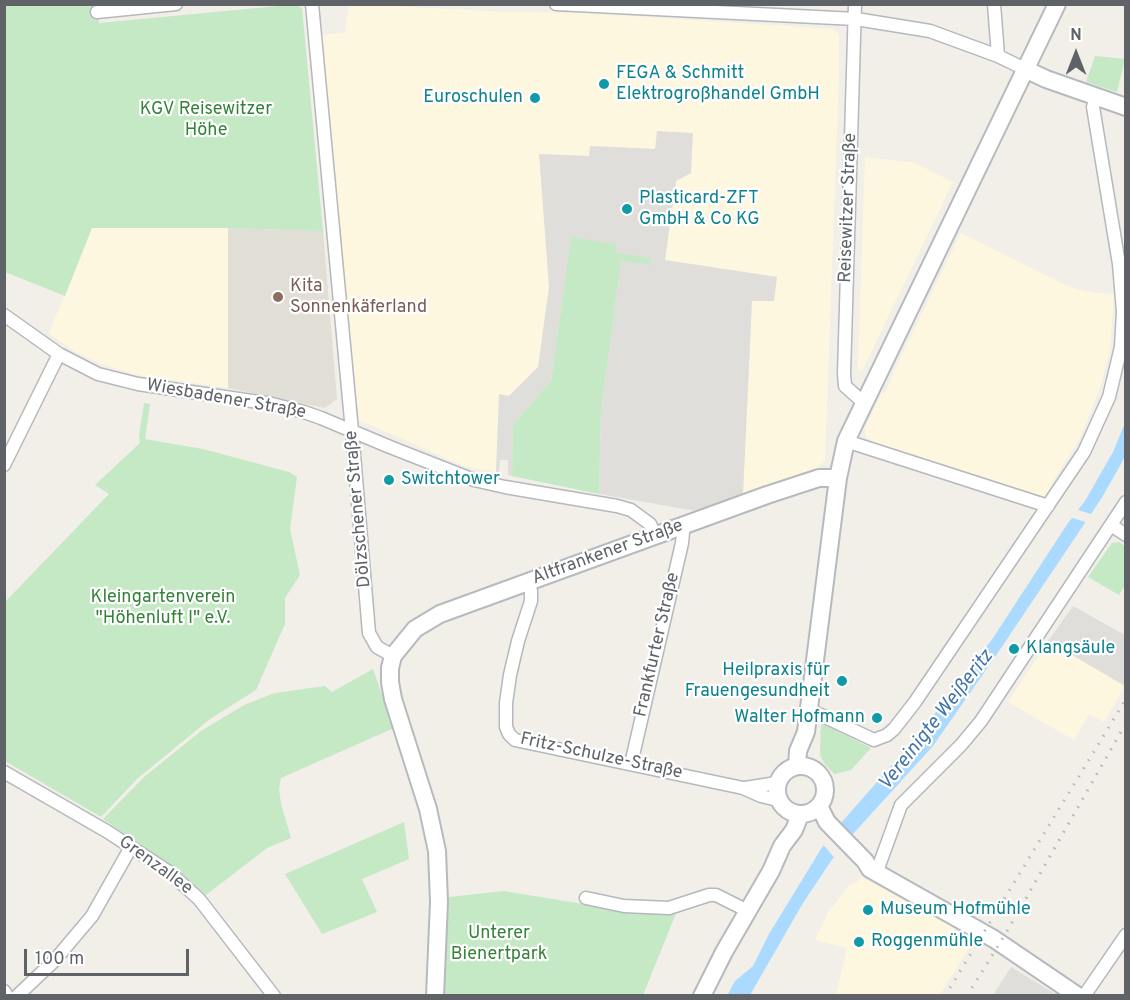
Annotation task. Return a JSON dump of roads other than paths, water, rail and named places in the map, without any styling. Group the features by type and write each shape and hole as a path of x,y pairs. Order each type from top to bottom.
{"street":[{"path":"97,12 176,4"},
{"name":"Dölzschener Straße","path":"312,4 369,633 376,647 393,656"},
{"path":"556,4 731,9 856,19 930,31 998,56 1046,79 1119,104"},
{"name":"Reisewitzer Straße","path":"855,4 844,374 845,386 864,403"},
{"path":"994,4 998,56"},
{"path":"803,767 806,732 814,711 838,478 846,441 1057,4"},
{"path":"814,711 874,740 887,735 894,729 915,702 1084,453 1109,397 1121,347 1123,312 1119,264 1093,107 1096,96"},
{"name":"Wiesbadener Straße","path":"4,315 58,354 99,374 138,384 272,404 321,417 474,480 630,510 650,524 655,535"},
{"path":"4,465 58,354"},
{"path":"846,441 1048,506"},
{"name":"Altfrankener Straße","path":"393,656 415,629 428,620 680,526 819,478 838,478"},
{"path":"873,872 901,805 961,745 981,721 1125,502"},
{"path":"1111,525 1125,535"},
{"name":"Frankfurter Straße","path":"631,764 682,543 683,533 680,526"},
{"name":"Fritz-Schulze-Straße","path":"528,582 531,601 518,641 507,694 506,727 514,740 743,788 801,808"},
{"path":"393,656 390,682 393,699 428,808 437,851 440,902 435,996"},
{"path":"702,996 714,970 771,871 782,846 794,830 801,808 824,797 823,779 803,767"},
{"path":"803,767 782,775 801,808 851,855 857,868 873,872 994,939 1078,996"},
{"name":"Grenzallee","path":"4,772 169,872 199,900 274,996"},
{"path":"17,996 54,961 92,916 131,847"},
{"path":"586,898 624,906 669,908 709,895 748,911"},
{"path":"1084,996 1125,935"},
{"path":"4,991 7,996"}],"water":[{"name":"Vereinigte Weißeritz","path":"1125,423 1125,456 1121,464 1101,499 997,654 933,746 831,861 803,903 750,995 727,996 735,981 753,966 769,934 821,849 920,733 993,638 1068,523 1085,501 1113,452"}],"railway":[{"path":"945,996 1126,699"},
{"path":"967,996 1009,928 1126,723"}],"place":[{"name":"FEGA & Schmitt Elektrogroßhandel GmbH","path":"604,84"},
{"name":"Euroschulen","path":"535,98"},
{"name":"Plasticard-ZFT GmbH & Co KG","path":"627,209"},
{"name":"Kita Sonnenkäferland","path":"278,297"},
{"name":"Switchtower","path":"389,480"},
{"name":"Klangsäule","path":"1014,649"},
{"name":"Heilpraxis für Frauengesundheit","path":"842,681"},
{"name":"Walter Hofmann","path":"877,718"},
{"name":"Museum Hofmühle","path":"868,910"},
{"name":"Roggenmühle","path":"859,942"}],"park label":[{"name":"KGV Reisewitzer Höhe","path":"206,120"},
{"name":"Kleingartenverein \"Höhenluft I\" e.V.","path":"163,608"},
{"name":"Unterer Bienertpark","path":"499,944"}]}
